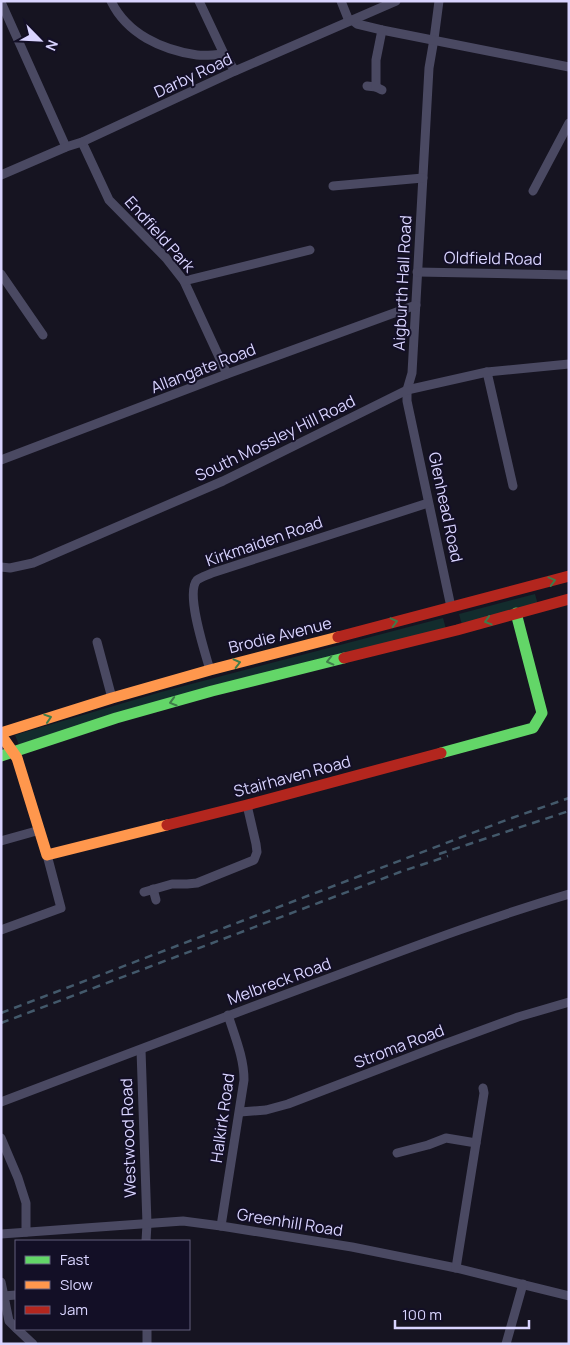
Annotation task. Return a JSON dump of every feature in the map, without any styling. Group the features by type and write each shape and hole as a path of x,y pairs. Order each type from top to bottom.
{"street":[{"path":"111,1 118,14 128,25 156,44 198,55 224,54"},
{"path":"199,1 224,54 235,71"},
{"path":"342,1 351,20 357,24 569,67"},
{"name":"Darby Road","path":"1,175 82,142 235,71 396,1"},
{"name":"Aigburth Hall Road","path":"407,390 412,374 429,68 439,1"},
{"path":"1,2 66,148"},
{"path":"375,88 376,60 382,30"},
{"path":"533,191 569,123"},
{"name":"Endfield Park","path":"82,142 109,200 166,258 184,281 227,374"},
{"path":"333,186 423,178"},
{"path":"184,281 310,250"},
{"name":"Oldfield Road","path":"417,272 569,275"},
{"path":"1,274 44,335"},
{"name":"Allangate Road","path":"1,460 416,305"},
{"name":"South Mossley Hill Road","path":"1,567 10,568 33,563 223,481 407,390 487,372 569,364"},
{"path":"487,372 513,486"},
{"name":"Glenhead Road","path":"407,390 407,401 428,503 454,618"},
{"name":"Kirkmaiden Road","path":"210,670 194,608 192,592 197,581 212,573 428,503"},
{"name":"Brodie Avenue","path":"7,754 116,718 454,618 569,576"},
{"name":"Brodie Avenue","path":"1,734 112,698 210,670 454,618 516,613 569,599"},
{"name":"Stairhaven Road","path":"47,855 247,805 534,728 542,713 516,613"},
{"path":"97,642 112,698"},
{"path":"1,734 7,754 17,758 40,830 61,908 1,930"},
{"path":"156,900 149,891 172,884 197,883 254,860 257,852 256,844 247,805"},
{"path":"1,841 40,830"},
{"name":"Melbreck Road","path":"1,1102 436,938 569,894"},
{"name":"Stroma Road","path":"240,1112 266,1110 288,1104 518,1017 569,1002"},
{"name":"Halkirk Road","path":"221,1226 244,1080 244,1067 228,1015"},
{"name":"Westwood Road","path":"141,1050 146,1240"},
{"path":"456,1268 484,1093 483,1088"},
{"path":"1,1138 18,1178 26,1203 26,1232"},
{"path":"397,1153 446,1138 476,1143"},
{"name":"Greenhill Road","path":"1,1234 183,1221 352,1248 456,1268 569,1296"},
{"path":"1,1282 9,1321 15,1326"},
{"path":"506,1344 523,1284"},
{"path":"3,1296 15,1295"},
{"path":"19,1330 33,1344"},
{"path":"147,1330 147,1344"}],"green space":[{"path":"535,594 538,605 462,625 459,614"},
{"path":"443,618 446,629 19,745 15,735 161,692"}],"railway":[{"path":"1,1013 509,819 569,798"},
{"path":"439,854 569,811"},
{"path":"1,1023 400,872 448,856"}],"traffic: fast":[{"path":"441,753 533,728 542,713 516,613"},
{"path":"1,756 116,718 212,691 344,658"}],"traffic: slow":[{"path":"1,733 210,670 338,637"},
{"path":"1,735 17,758 47,855 167,825"}],"traffic: jam":[{"path":"338,637 569,576"},
{"path":"344,658 457,630 569,599"},
{"path":"167,825 441,753"}]}
